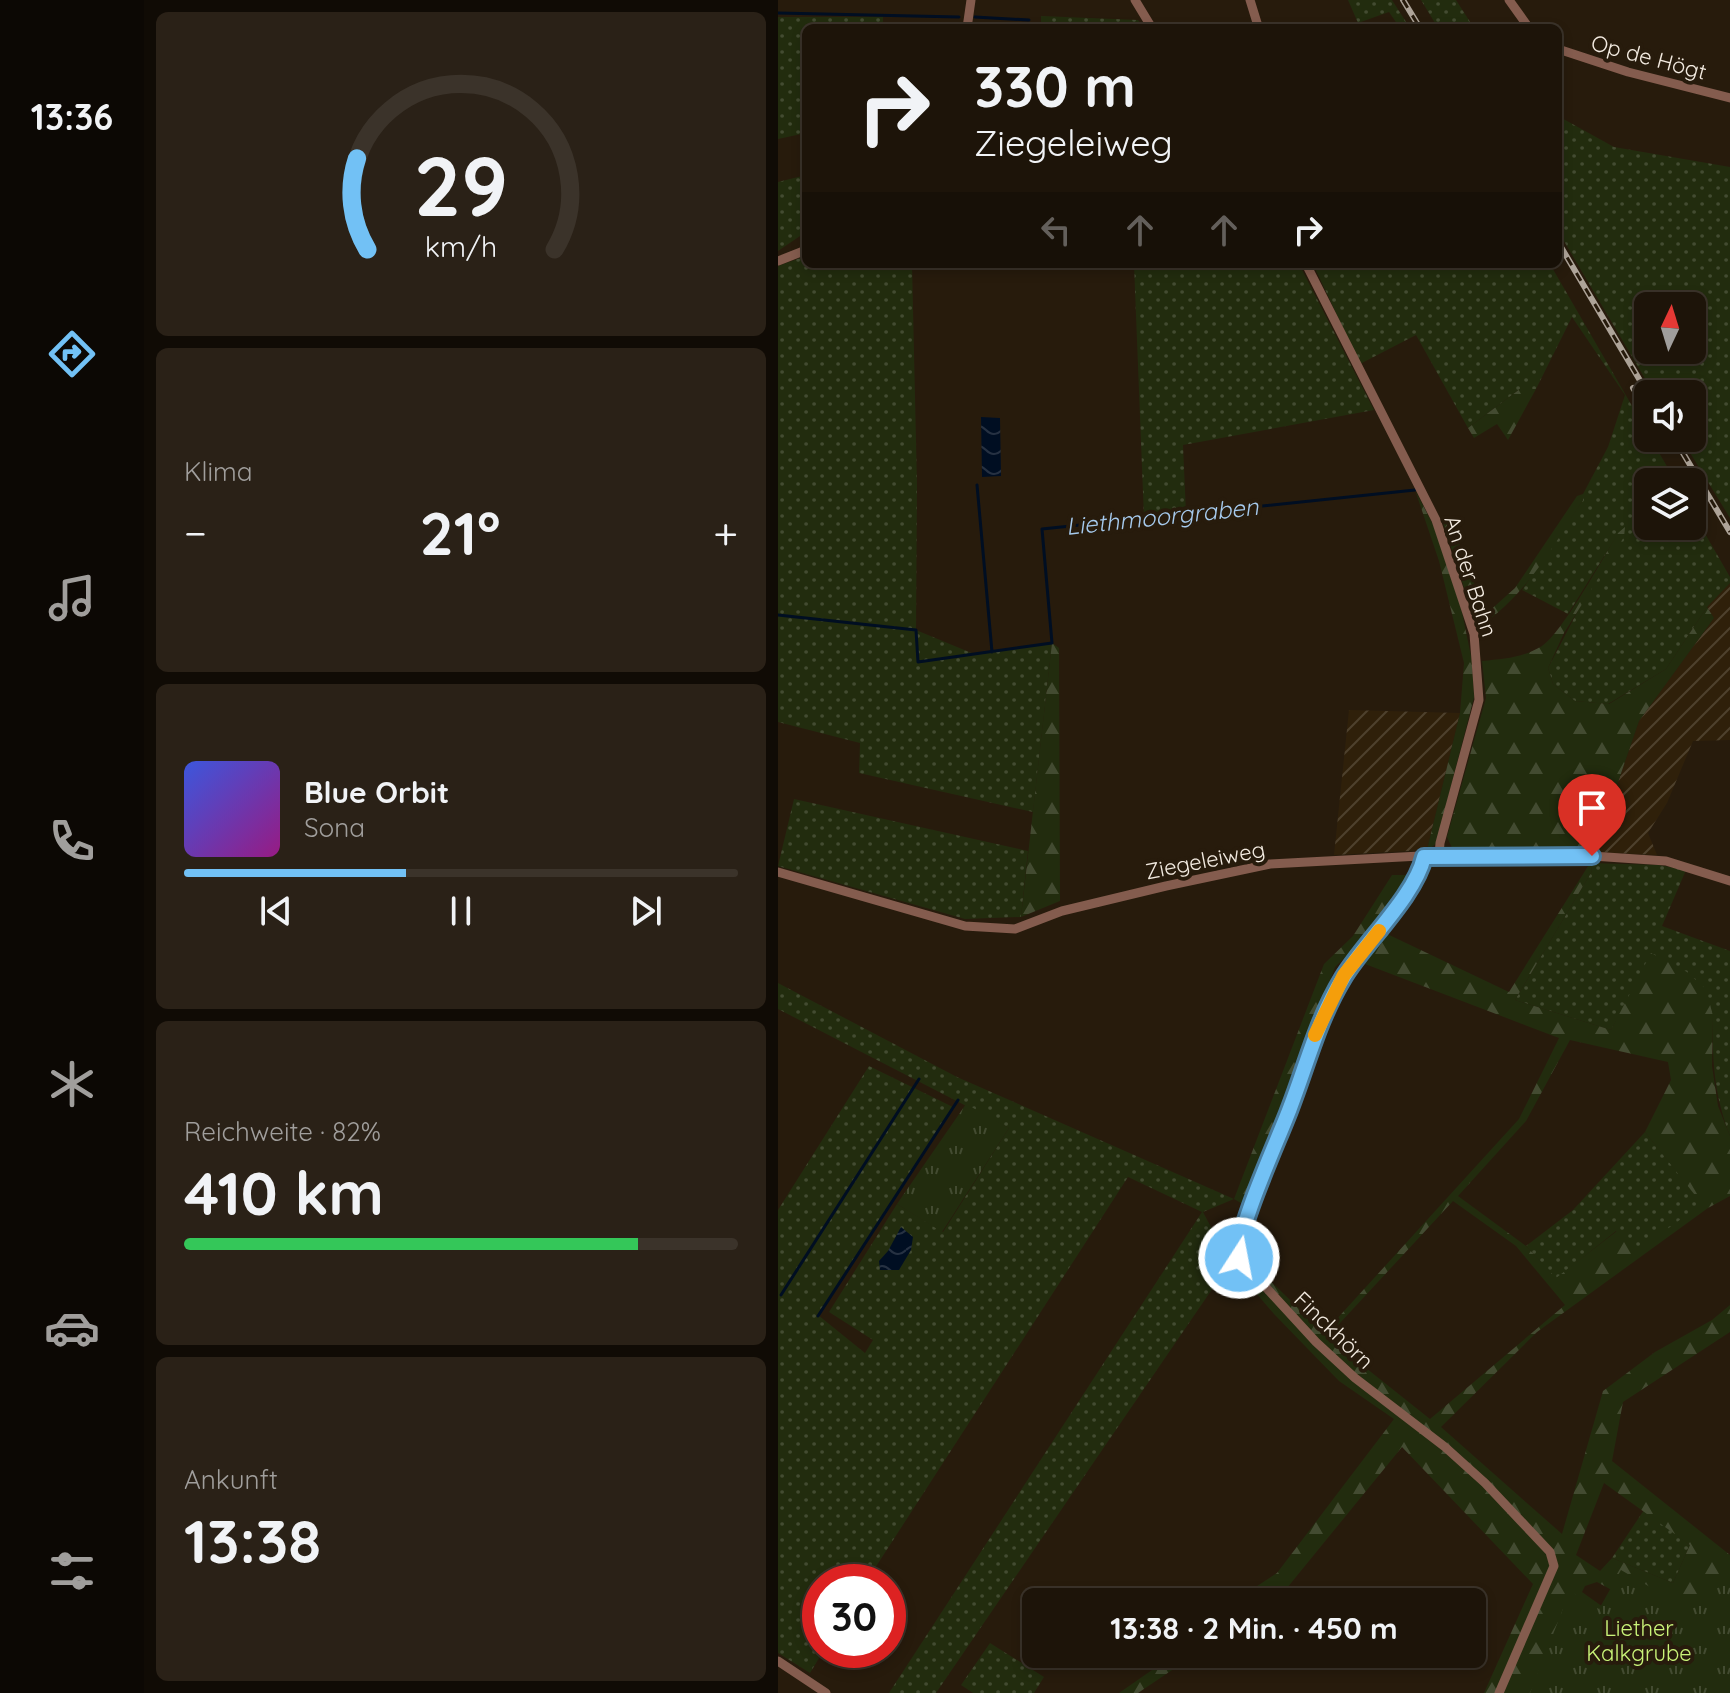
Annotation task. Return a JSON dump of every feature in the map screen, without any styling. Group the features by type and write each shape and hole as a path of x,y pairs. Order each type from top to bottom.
{"street":[{"path":"968,24 971,0"},
{"path":"1135,0 1150,24"},
{"path":"1250,0 1257,24"},
{"path":"1509,0 1526,24"},
{"name":"Op de Högt","path":"1562,50 1628,72 1730,98"},
{"path":"778,261 802,252"},
{"name":"An der Bahn","path":"1308,268 1436,520 1474,634 1479,700 1439,855"},
{"name":"Ziegeleiweg","path":"778,872 965,926 1015,929 1062,911 1270,864 1439,855 1652,859 1681,864 1730,881"},
{"name":"Finckhörn","path":"1424,857 1418,874 1365,951 1344,975 1319,1022 1238,1248 1239,1258 1316,1342 1355,1378 1445,1447 1485,1483 1550,1552 1554,1566 1499,1693"},
{"path":"778,1661 826,1693"}],"shaded area":[{"path":"1730,583 1730,740 1693,741 1667,803 1648,833 1657,855 1594,852 1639,721 1714,618 1707,607"},
{"path":"1349,710 1460,713 1427,850 1334,855"}],"green space":[{"path":"1348,0 1392,0 1407,24 1397,24 1389,12 1358,23"},
{"path":"1421,0 1456,0 1471,24 1436,24"},
{"path":"1041,16 1138,20 1141,24 1041,24"},
{"path":"778,17 883,17 883,24 802,24 802,134 778,139"},
{"path":"1562,118 1614,147 1730,167 1730,518 1706,479 1706,468 1699,468 1690,452 1706,452 1706,380 1646,380 1636,364 1706,364 1706,292 1634,292 1634,360 1562,238"},
{"path":"802,176 802,235 778,251 778,182"},
{"path":"802,257 802,268 912,268 917,485 916,630 974,654 1052,643 1033,812 859,773 860,743 778,722 778,266"},
{"path":"1134,268 1301,268 1374,410 1183,445 1186,513 1144,518"},
{"path":"1315,268 1552,268 1634,409 1634,452 1659,452 1668,468 1634,468 1634,540 1706,540 1706,535 1730,577 1730,583 1707,607 1666,669 1608,704 1575,701 1553,684 1548,668 1618,534 1568,614 1522,590 1583,500 1583,494 1608,447 1625,395 1572,317 1536,389 1520,389 1468,428 1416,335 1360,364"},
{"path":"1520,389 1536,389 1508,440 1497,424 1474,438 1468,428"},
{"path":"1415,490 1451,559 1472,661 1474,697 1436,844 1427,850 1460,713 1464,663 1439,561"},
{"path":"1583,494 1583,500 1537,570 1510,601 1477,628 1442,519 1449,517 1486,614 1515,588 1577,496"},
{"path":"1625,527 1624,537 1564,633 1548,668 1553,684 1575,701 1609,704 1666,669 1707,607 1714,618 1639,721 1594,852 1453,850 1447,837 1486,698 1482,661 1505,659 1542,646 1560,626 1618,533"},
{"path":"1052,643 1059,648 1060,901 1021,917"},
{"path":"794,799 1028,851 1021,917 965,919 778,866"},
{"path":"1590,863 1659,865 1686,870 1662,926 1730,951 1730,1136 1715,1077 1713,1016 1616,1021 1611,1030 1515,1000 1592,871"},
{"path":"1590,863 1592,871 1515,1000 1611,1030 1651,953 1687,972 1706,989 1713,1016 1712,1066 1718,1106 1730,1136 1730,1196 1708,1208 1537,1332 1441,1427 1562,1534 1603,1391 1655,1352 1712,1320 1730,1305 1730,1332 1623,1402 1612,1461 1730,1555 1730,1615 1700,1638 1597,1582 1585,1586 1582,1592 1641,1634 1700,1693 1484,1693 1533,1584 1402,1447 1287,1588 1254,1588 1277,1573 1394,1419 1339,1381 1274,1314 1239,1273 1247,1258 1324,1333 1519,1119 1559,1038 1365,964 1385,933 1509,992","holes":["1570,1040 1668,1062 1671,1080 1645,1132 1702,1204 1638,1250 1617,1231 1556,1278 1526,1246 1458,1196 1526,1121","1453,1201 1516,1246 1565,1305 1430,1419 1327,1337","1604,1483 1690,1545 1673,1583 1612,1558 1600,1571 1576,1555"]},
{"path":"1392,875 1411,875 1361,942 1335,967 1248,1207 1234,1199 1324,964 1353,936"},
{"path":"778,983 957,1077 1234,1199 1203,1212 1230,1263 936,1693 889,1693 1202,1212 1128,1177 878,1564 802,1564 802,1668 778,1653 778,1210 869,1066 953,1107 818,1315 865,1353 873,1340 829,1312 897,1204 943,1232 1009,1128 778,1009"},
{"path":"966,1104 1009,1128 942,1232 897,1204"},
{"path":"1645,1132 1703,1204 1638,1251 1616,1231 1556,1279 1526,1246 1573,1210"},
{"path":"1644,1510 1690,1545 1673,1583 1612,1558"},
{"name":"Liether Kalkgrube","path":"1621,1570 1686,1608 1730,1578 1730,1693 1530,1693 1570,1591 1599,1609"},
{"path":"990,1643 1022,1663 1022,1668 1030,1668 1044,1677 1034,1693 973,1693 961,1685"},
{"path":"1155,1668 1175,1668 1138,1693 1119,1693"}],"water":[{"path":"981,417 1000,418 1001,476 982,477"},
{"path":"901,1227 913,1237 911,1250 899,1270 880,1270 879,1261"}],"waterway":[{"path":"778,13 959,17"},
{"path":"975,17 1029,20"},
{"path":"977,485 992,652"},
{"name":"Liethmoorgraben","path":"778,615 916,630 918,662 1052,643 1042,529 1415,490"},
{"path":"781,1295 919,1079"},
{"path":"818,1316 958,1100"}],"railway":[{"path":"1403,0 1418,24"},
{"path":"1562,249 1640,380"},
{"path":"1682,452 1730,532"}],"slow traffic":[{"path":"1315,1035 1344,975 1379,931"}],"route":[{"path":"1239,1258 1238,1248 1247,1218 1292,1104 1319,1022 1344,975 1365,951 1418,874 1424,857 1592,856"}]}
